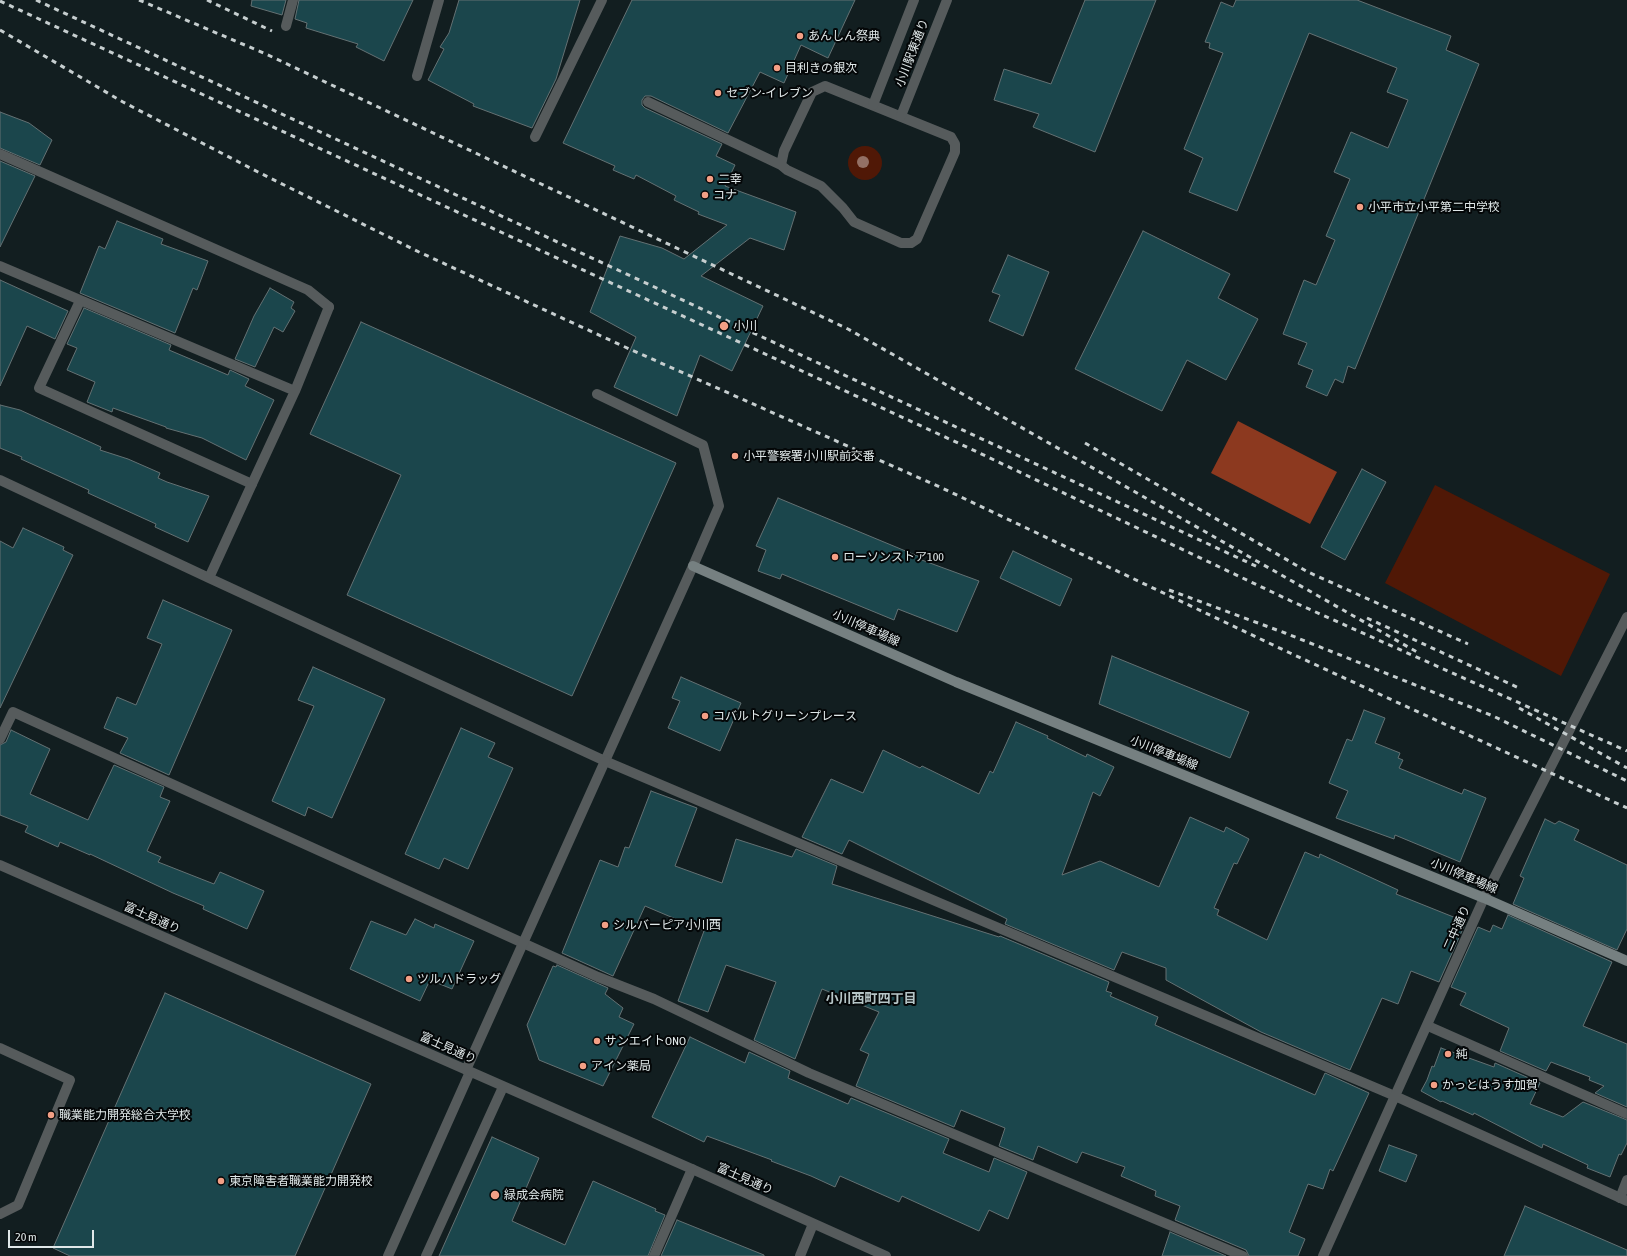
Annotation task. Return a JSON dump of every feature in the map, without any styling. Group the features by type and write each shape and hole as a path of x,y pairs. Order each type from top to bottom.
{"main road":[{"name":"小川停車場線","path":"693,566 956,682 1484,898 1627,961"}],"street":[{"path":"286,26 293,0"},
{"path":"417,76 439,0"},
{"path":"535,137 602,0"},
{"name":"小川駅東通り","path":"874,105 914,0"},
{"name":"小川駅東通り","path":"901,116 947,0"},
{"path":"648,102 781,165 787,170 821,186 843,208 854,222 901,243 911,243 917,239 955,152 955,144 951,136 825,86 812,92 784,151 781,165"},
{"path":"0,154 308,290 329,307 296,391 209,578"},
{"path":"0,266 296,391"},
{"path":"80,301 38,388 252,484"},
{"path":"388,1256 523,942 719,506 703,445 597,394"},
{"path":"0,480 605,761 1395,1096 1623,1200 1627,1180"},
{"name":"二中通り","path":"1323,1256 1428,1026 1484,898 1627,617"},
{"path":"0,739 13,712 598,977 654,999 810,1073 1243,1256"},
{"name":"富士見通り","path":"0,865 692,1169 886,1256"},
{"path":"1428,1026 1627,1114"},
{"path":"0,1048 70,1080 18,1205 0,1214"},
{"path":"426,1256 503,1086"},
{"path":"654,1256 692,1169"},
{"path":"800,1256 813,1224"}],"shaded area":[{"path":"862,146 868,146 872,147 879,153 882,163 881,170 875,177 868,180 862,180 858,179 851,173 848,166 848,160 849,156 855,149"},
{"path":"1238,421 1337,472 1310,524 1211,473"},
{"path":"1435,485 1610,574 1561,676 1385,583"}],"building":[{"path":"252,0 286,0 282,15 251,6"},
{"path":"299,0 413,0 384,61 356,47 358,44 306,28 307,23 295,19"},
{"path":"459,0 580,0 556,79 532,128 473,106 474,104 428,80 444,49 440,47 449,33"},
{"path":"632,0 855,0 828,58 801,45 784,83 760,72 728,133 651,96 645,96 642,100 642,105 645,108 722,144 716,156 735,165 725,186 796,212 784,250 750,238 701,276 763,306 732,371 700,355 677,416 614,387 636,337 590,312 620,236 662,248 684,259 727,225 698,214 699,212 674,200 676,196 636,175 634,179 613,170 615,166 563,143"},
{"path":"1085,0 1156,0 1095,152 1033,127 1039,114 994,100 1004,69 1051,84"},
{"path":"1236,0 1357,0 1451,36 1446,50 1479,64 1355,369 1348,366 1343,383 1335,379 1327,396 1306,387 1313,370 1298,364 1307,343 1283,334 1304,280 1316,285 1335,240 1326,236 1350,179 1334,172 1351,132 1388,148 1408,100 1387,92 1397,68 1309,33 1237,211 1189,192 1203,158 1184,149 1223,53 1209,48 1210,43 1205,42 1221,2 1233,7"},
{"path":"0,112 29,123 52,140 40,165 0,148"},
{"path":"0,161 35,176 0,247"},
{"path":"117,221 163,239 161,244 208,261 197,290 193,288 175,333 80,293 99,246 105,249"},
{"path":"1143,231 1230,274 1218,298 1258,319 1226,380 1187,360 1162,411 1075,369"},
{"path":"1008,255 1049,272 1023,336 989,321 1000,295 992,292"},
{"path":"0,280 68,311 55,339 27,326 0,386"},
{"path":"270,288 294,302 291,308 295,311 283,332 274,327 255,367 235,359 254,316"},
{"path":"84,308 171,345 169,350 228,375 230,370 249,379 245,386 274,400 246,460 202,438 166,428 113,408 112,412 87,402 95,382 67,370 77,348 67,344"},
{"path":"361,322 676,463 572,696 347,595 401,475 310,434"},
{"path":"0,405 20,410 101,447 100,450 128,459 160,473 158,478 167,482 209,496 188,542 155,527 156,524 88,493 89,490 21,459 22,457 0,448"},
{"path":"1362,469 1386,482 1345,560 1321,547"},
{"path":"778,498 920,557 919,559 979,581 957,632 898,609 894,620 782,574 780,579 758,571 766,550 756,546"},
{"path":"23,528 64,547 63,550 73,555 0,708 0,541 13,548"},
{"path":"1013,551 1072,579 1060,606 1000,578"},
{"path":"163,600 232,630 169,775 120,753 128,738 104,728 117,697 136,705 162,644 147,638"},
{"path":"1112,656 1249,712 1230,758 1099,704"},
{"path":"313,667 385,699 332,818 308,807 305,816 272,801 314,706 298,700"},
{"name":"コバルトグリーンプレース","path":"681,677 741,703 720,751 668,728 680,701 672,698"},
{"path":"1364,710 1385,718 1375,743 1400,753 1398,758 1403,760 1399,768 1462,794 1464,789 1486,798 1460,862 1395,835 1394,839 1336,818 1348,791 1329,783 1347,739 1352,741"},
{"path":"1016,722 1048,736 1047,738 1086,757 1087,754 1114,767 1100,796 1093,792 1062,875 1100,861 1159,887 1190,817 1224,832 1226,827 1249,839 1237,864 1234,863 1214,908 1219,910 1217,915 1267,940 1305,852 1319,858 1320,854 1398,890 1396,894 1466,922 1439,982 1411,971 1398,1004 1382,998 1350,1070 1261,1032 1166,980 1166,968 1122,952 1114,970 1005,924 1007,919 849,840 842,854 802,837 831,779 863,793 883,750 920,768 922,766 979,794 990,771 993,773"},
{"path":"461,728 495,743 488,757 513,768 468,869 444,858 439,869 405,854"},
{"path":"11,730 50,749 30,794 88,820 114,765 164,787 160,797 170,801 147,851 161,857 158,862 214,884 220,872 264,891 247,929 203,909 204,906 90,854 60,842 58,847 25,832 28,826 0,815 0,745 6,742"},
{"path":"651,791 697,808 675,866 722,883 736,839 792,857 796,849 837,866 832,884 999,937 1000,936 1109,982 1106,991 1112,993 1110,996 1158,1017 1155,1025 1315,1095 1325,1073 1369,1093 1333,1171 1330,1169 1323,1189 1308,1184 1289,1232 1305,1239 1298,1256 1249,1256 1246,1250 1175,1220 1180,1206 1155,1196 1156,1191 1121,1176 1125,1167 1082,1152 1077,1163 1038,1146 1033,1160 999,1146 1005,1128 961,1110 954,1127 856,1086 869,1054 860,1050 879,1012 822,989 795,1059 754,1040 776,982 726,965 708,1012 678,1001 704,931 645,906 613,976 562,953 600,860 618,867 625,847 629,848"},
{"path":"1545,819 1555,824 1559,821 1579,830 1574,840 1627,865 1627,929 1617,950 1513,904 1524,878 1520,876"},
{"path":"1508,915 1612,962 1583,1026 1627,1044 1627,1107 1595,1093 1604,1086 1589,1080 1590,1077 1551,1062 1546,1071 1500,1051 1509,1028 1460,1005 1466,993 1451,987 1478,927 1490,932 1493,925 1502,929"},
{"path":"415,919 434,928 435,924 474,941 452,989 430,980 420,1001 350,969 371,921 406,935"},
{"path":"557,965 608,988 605,994 623,1008 619,1017 634,1024 603,1086 539,1060 527,1025 553,966 556,967"},
{"path":"165,993 371,1084 295,1256 70,1256 53,1248"},
{"path":"690,1037 745,1063 749,1052 790,1071 788,1078 848,1104 851,1098 949,1139 943,1153 989,1172 994,1158 1027,1172 1008,1219 989,1210 979,1231 902,1196 899,1202 840,1176 835,1187 771,1161 772,1160 707,1136 704,1142 652,1117"},
{"path":"1441,1048 1494,1067 1495,1063 1540,1083 1530,1104 1563,1117 1583,1102 1627,1120 1627,1143 1621,1155 1619,1154 1610,1177 1587,1168 1588,1165 1543,1144 1542,1148 1474,1113 1473,1115 1442,1101 1441,1102 1421,1091 1432,1066 1434,1067"},
{"name":"緑成会病院","path":"492,1137 539,1158 512,1221 565,1245 593,1181 656,1209 655,1211 665,1215 648,1256 439,1256"},
{"path":"1389,1145 1417,1155 1406,1182 1379,1171"},
{"path":"1525,1206 1627,1250 1627,1256 1504,1256"},
{"path":"677,1220 764,1255 764,1256 661,1256"},
{"path":"1170,1232 1226,1256 1162,1256"}],"railway":[{"path":"36,0 1260,568"},
{"path":"139,0 266,54 848,329 1417,652"},
{"path":"207,0 272,31"},
{"path":"0,1 971,449 1291,601 1627,751"},
{"path":"0,30 123,102 258,172 419,252 625,347 942,488 1290,653 1627,808"},
{"path":"1085,443 1308,572 1468,644"},
{"path":"1169,590 1285,633 1493,716 1627,781"},
{"path":"1367,618 1519,688"},
{"path":"1519,708 1627,768"}],"place":[{"name":"あんしん祭典","path":"800,36"},
{"name":"目利きの銀次","path":"777,68"},
{"name":"セブン-イレブン","path":"718,93"},
{"name":"二幸","path":"710,179"},
{"name":"コナ","path":"705,195"},
{"name":"小平市立小平第二中学校","path":"1360,207"},
{"name":"小川","path":"724,326"},
{"name":"小平警察署小川駅前交番","path":"735,456"},
{"name":"ローソンストア100","path":"835,557"},
{"name":"コバルトグリーンプレース","path":"705,716"},
{"name":"シルバーピア小川西","path":"605,925"},
{"name":"ツルハドラッグ","path":"409,979"},
{"name":"サンエイトONO","path":"597,1041"},
{"name":"純","path":"1448,1054"},
{"name":"アイン薬局","path":"583,1066"},
{"name":"かっとはうす加賀","path":"1434,1085"},
{"name":"職業能力開発総合大学校","path":"51,1115"},
{"name":"東京障害者職業能力開発校","path":"221,1181"},
{"name":"緑成会病院","path":"495,1195"}],"district":[{"name":"小川西町四丁目","path":"871,999"}]}
